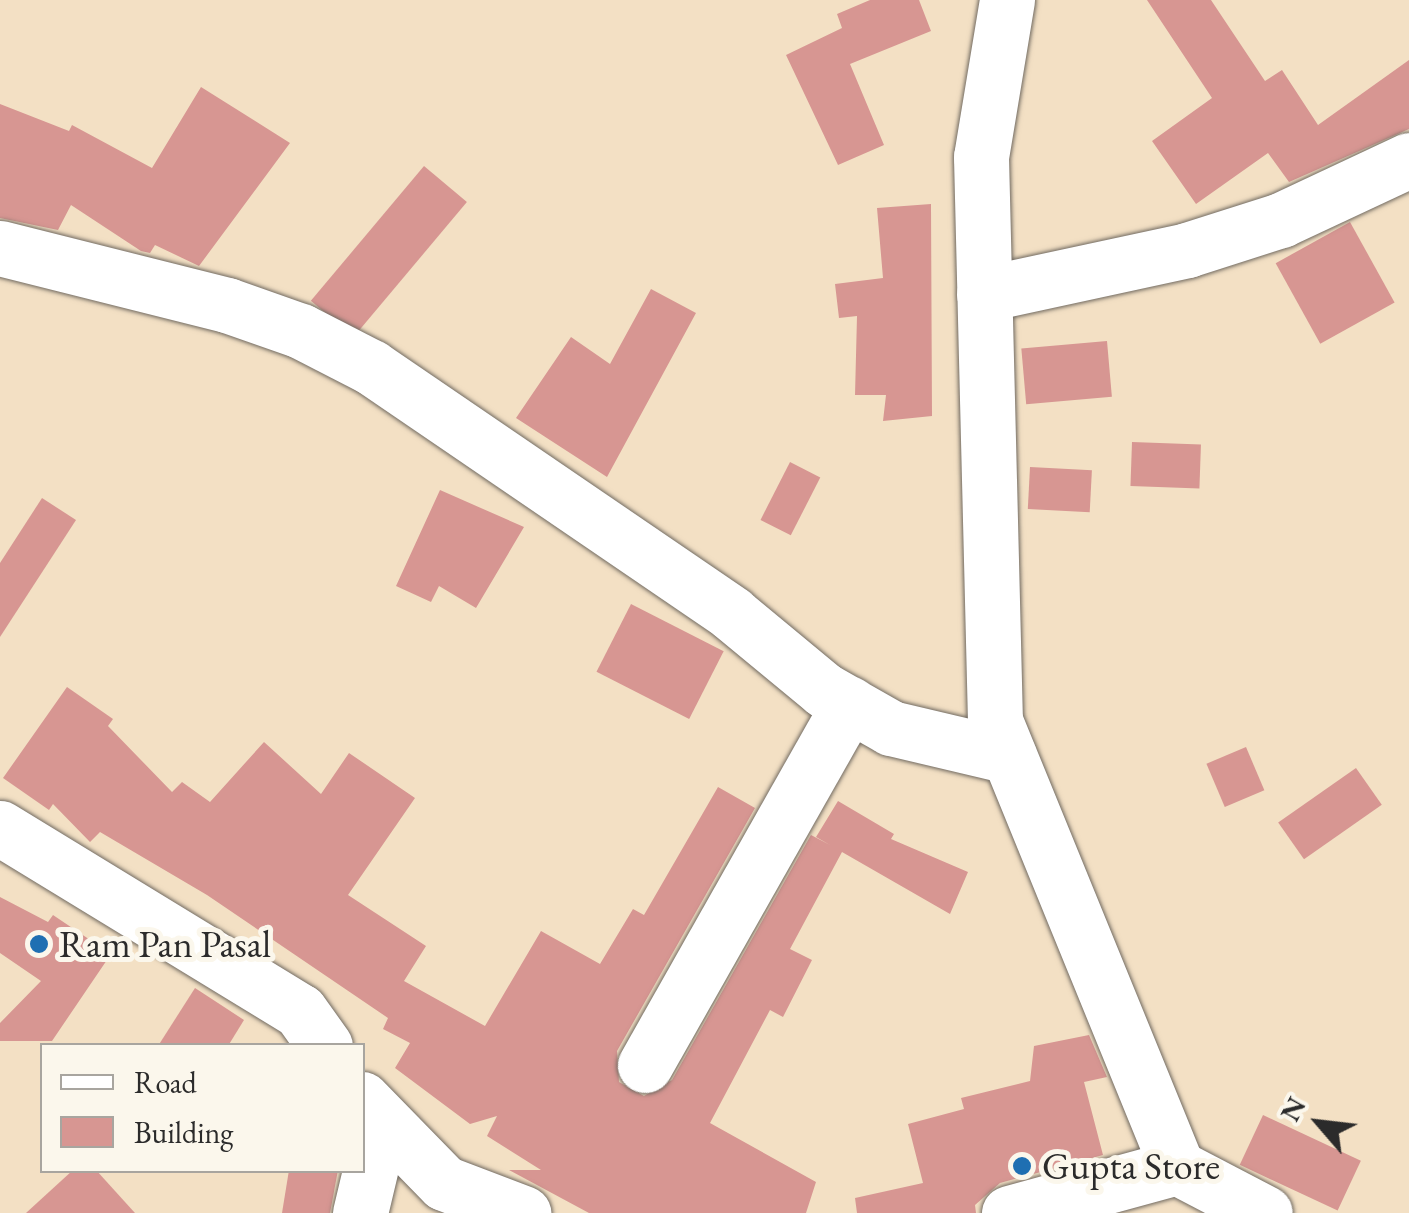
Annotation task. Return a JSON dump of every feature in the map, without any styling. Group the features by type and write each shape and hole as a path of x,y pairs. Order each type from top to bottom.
{"street":[{"path":"1008,0 981,157 993,574 1002,739 1177,1167 1265,1213"},
{"path":"984,294 1187,250 1281,220 1409,160"},
{"path":"0,248 226,305 319,340 370,366 774,646 836,697 908,734 1002,739"},
{"path":"645,1065 836,697"},
{"path":"0,828 300,1012 323,1043"},
{"path":"365,1171 372,1112"},
{"path":"372,1112 444,1183 523,1213"},
{"path":"1009,1213 1177,1167"},
{"path":"360,1213 365,1173"}],"building":[{"path":"870,0 919,0 931,31 850,64 884,145 838,165 786,55 842,28 837,14"},
{"path":"1147,0 1211,0 1265,81 1282,70 1318,125 1409,60 1409,129 1289,182 1268,153 1196,204 1152,141 1212,98"},
{"path":"201,87 290,143 199,266 155,245 150,253 141,251 71,205 58,230 0,218 0,104 69,131 72,125 152,168"},
{"path":"424,166 467,202 354,337 311,301"},
{"path":"931,204 932,416 883,421 886,395 855,395 857,316 839,318 835,284 883,278 877,208"},
{"path":"1350,222 1395,302 1320,344 1276,263"},
{"path":"651,289 696,313 607,477 516,418 571,337 610,364"},
{"path":"1107,341 1112,397 1026,404 1021,348"},
{"path":"1132,442 1201,444 1199,488 1130,486"},
{"path":"790,462 820,477 791,535 760,520"},
{"path":"1030,467 1092,470 1090,512 1028,509"},
{"path":"440,490 524,527 476,608 439,586 431,602 396,586"},
{"path":"42,498 76,520 0,637 0,563"},
{"path":"631,604 724,651 689,719 596,672"},
{"path":"67,687 113,719 108,726 172,792 182,782 210,802 264,742 321,794 349,753 415,798 348,895 426,946 404,981 485,1026 541,931 600,964 633,909 644,915 718,787 755,808 617,1051 619,1082 644,1096 672,1080 811,835 830,845 816,837 838,801 894,834 891,839 968,872 950,914 842,852 790,949 812,960 783,1017 770,1010 710,1123 816,1182 806,1213 589,1213 509,1170 541,1170 487,1136 497,1116 470,1124 395,1068 410,1043 383,1029 388,1018 207,895 100,832 90,842 53,804 49,810 3,778"},
{"path":"1246,747 1264,790 1225,807 1206,764"},
{"path":"1356,768 1382,805 1304,859 1278,822"},
{"path":"0,897 48,922 53,915 111,954 52,1041 0,1041 0,1023 41,981 0,953"},
{"path":"195,988 244,1020 230,1043 160,1043"},
{"path":"1089,1035 1107,1077 1084,1082 1103,1155 1000,1183 975,1205 976,1213 857,1213 855,1198 923,1183 908,1124 964,1109 961,1098 1030,1081 1034,1046"},
{"path":"1263,1115 1361,1161 1338,1210 1240,1165"},
{"path":"70,1173 99,1173 135,1213 26,1213"},
{"path":"289,1173 337,1173 330,1213 282,1213"}],"place":[{"name":"Ram Pan Pasal","path":"39,944"},
{"name":"Gupta Store","path":"1022,1166"}]}
